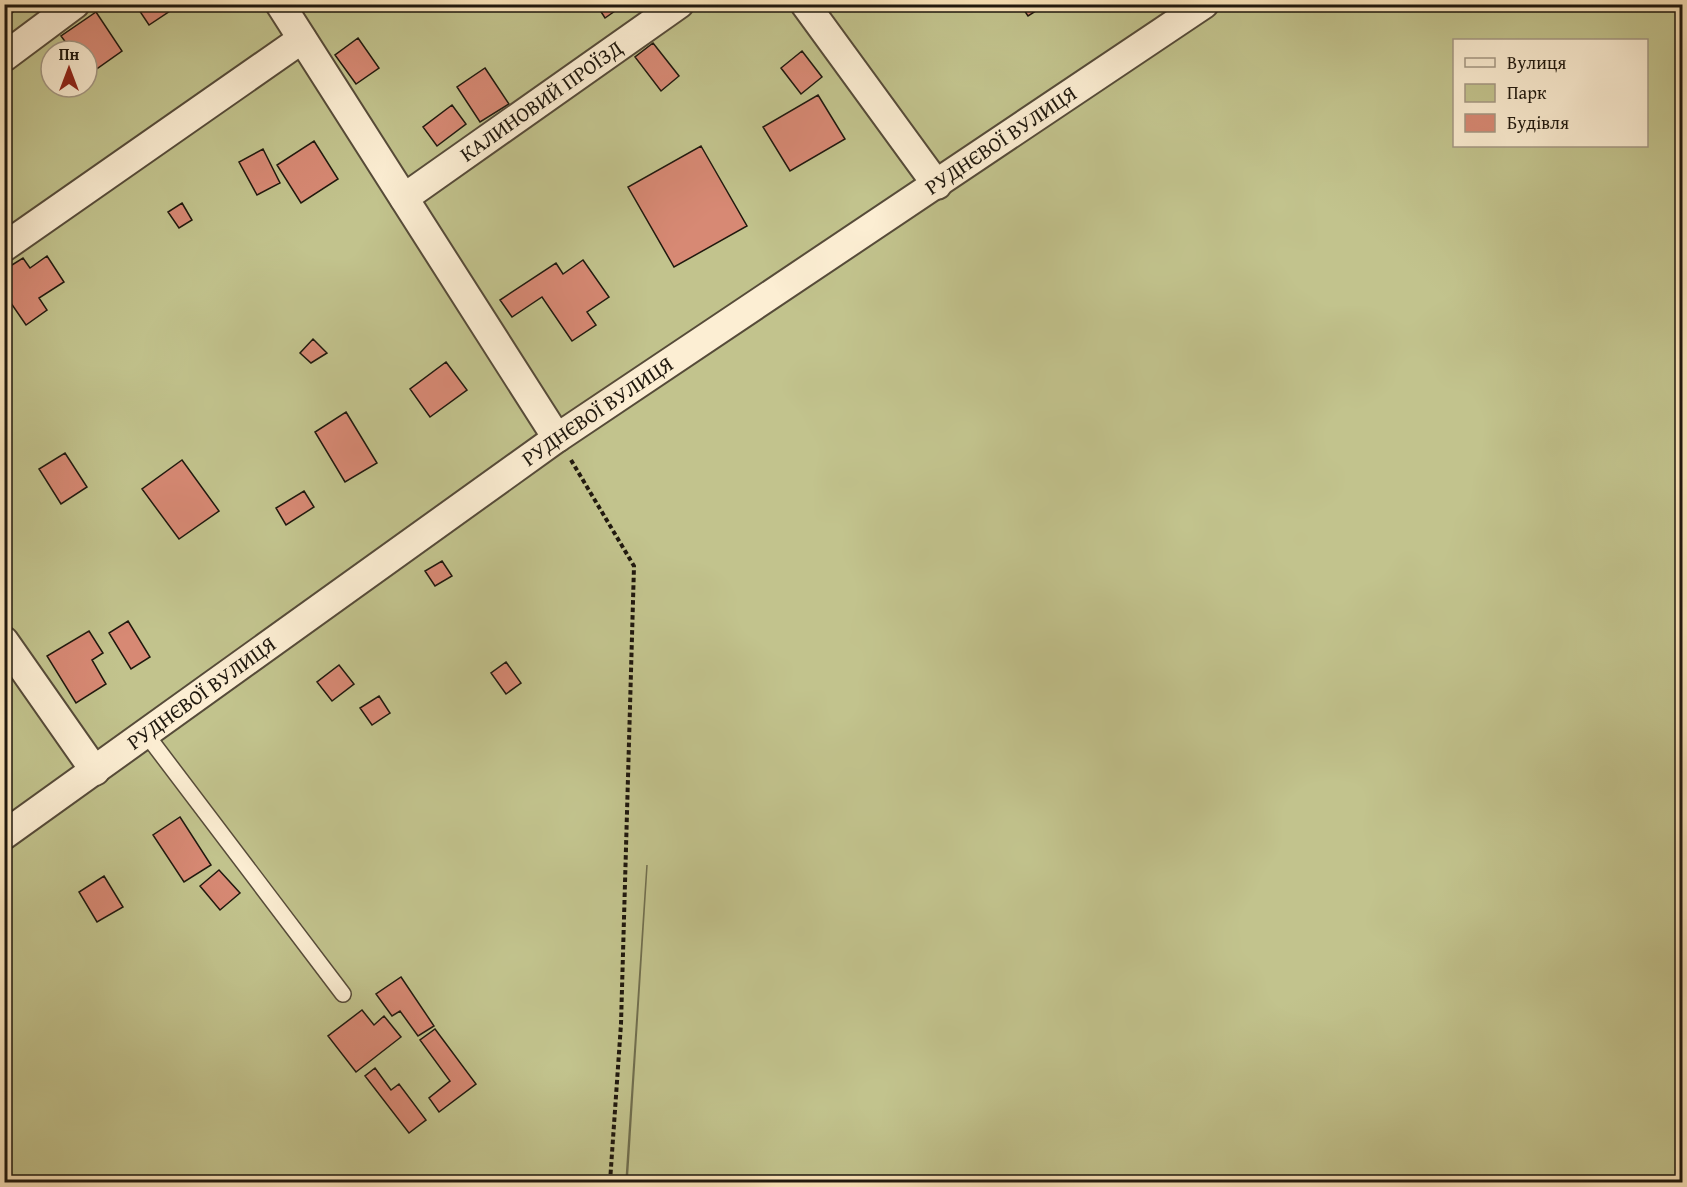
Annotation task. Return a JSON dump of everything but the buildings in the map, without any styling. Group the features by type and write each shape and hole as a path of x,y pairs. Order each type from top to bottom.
{"street":[{"path":"4,57 75,4"},
{"path":"280,4 558,438"},
{"name":"КАЛИНОВИЙ ПРОЇЗД","path":"404,198 679,4"},
{"path":"805,4 937,185"},
{"name":"РУДНЄВОЇ ВУЛИЦЯ","path":"4,835 558,438 1204,4"},
{"path":"4,247 302,39"},
{"path":"4,641 95,771"}],"lane":[{"path":"146,734 343,994"}],"path":[{"path":"558,438 634,566 621,1024 610,1182"}],"green space":[{"path":"5,5 1682,5 1682,1182 627,1182 647,865 626,1182 5,1182"}]}
